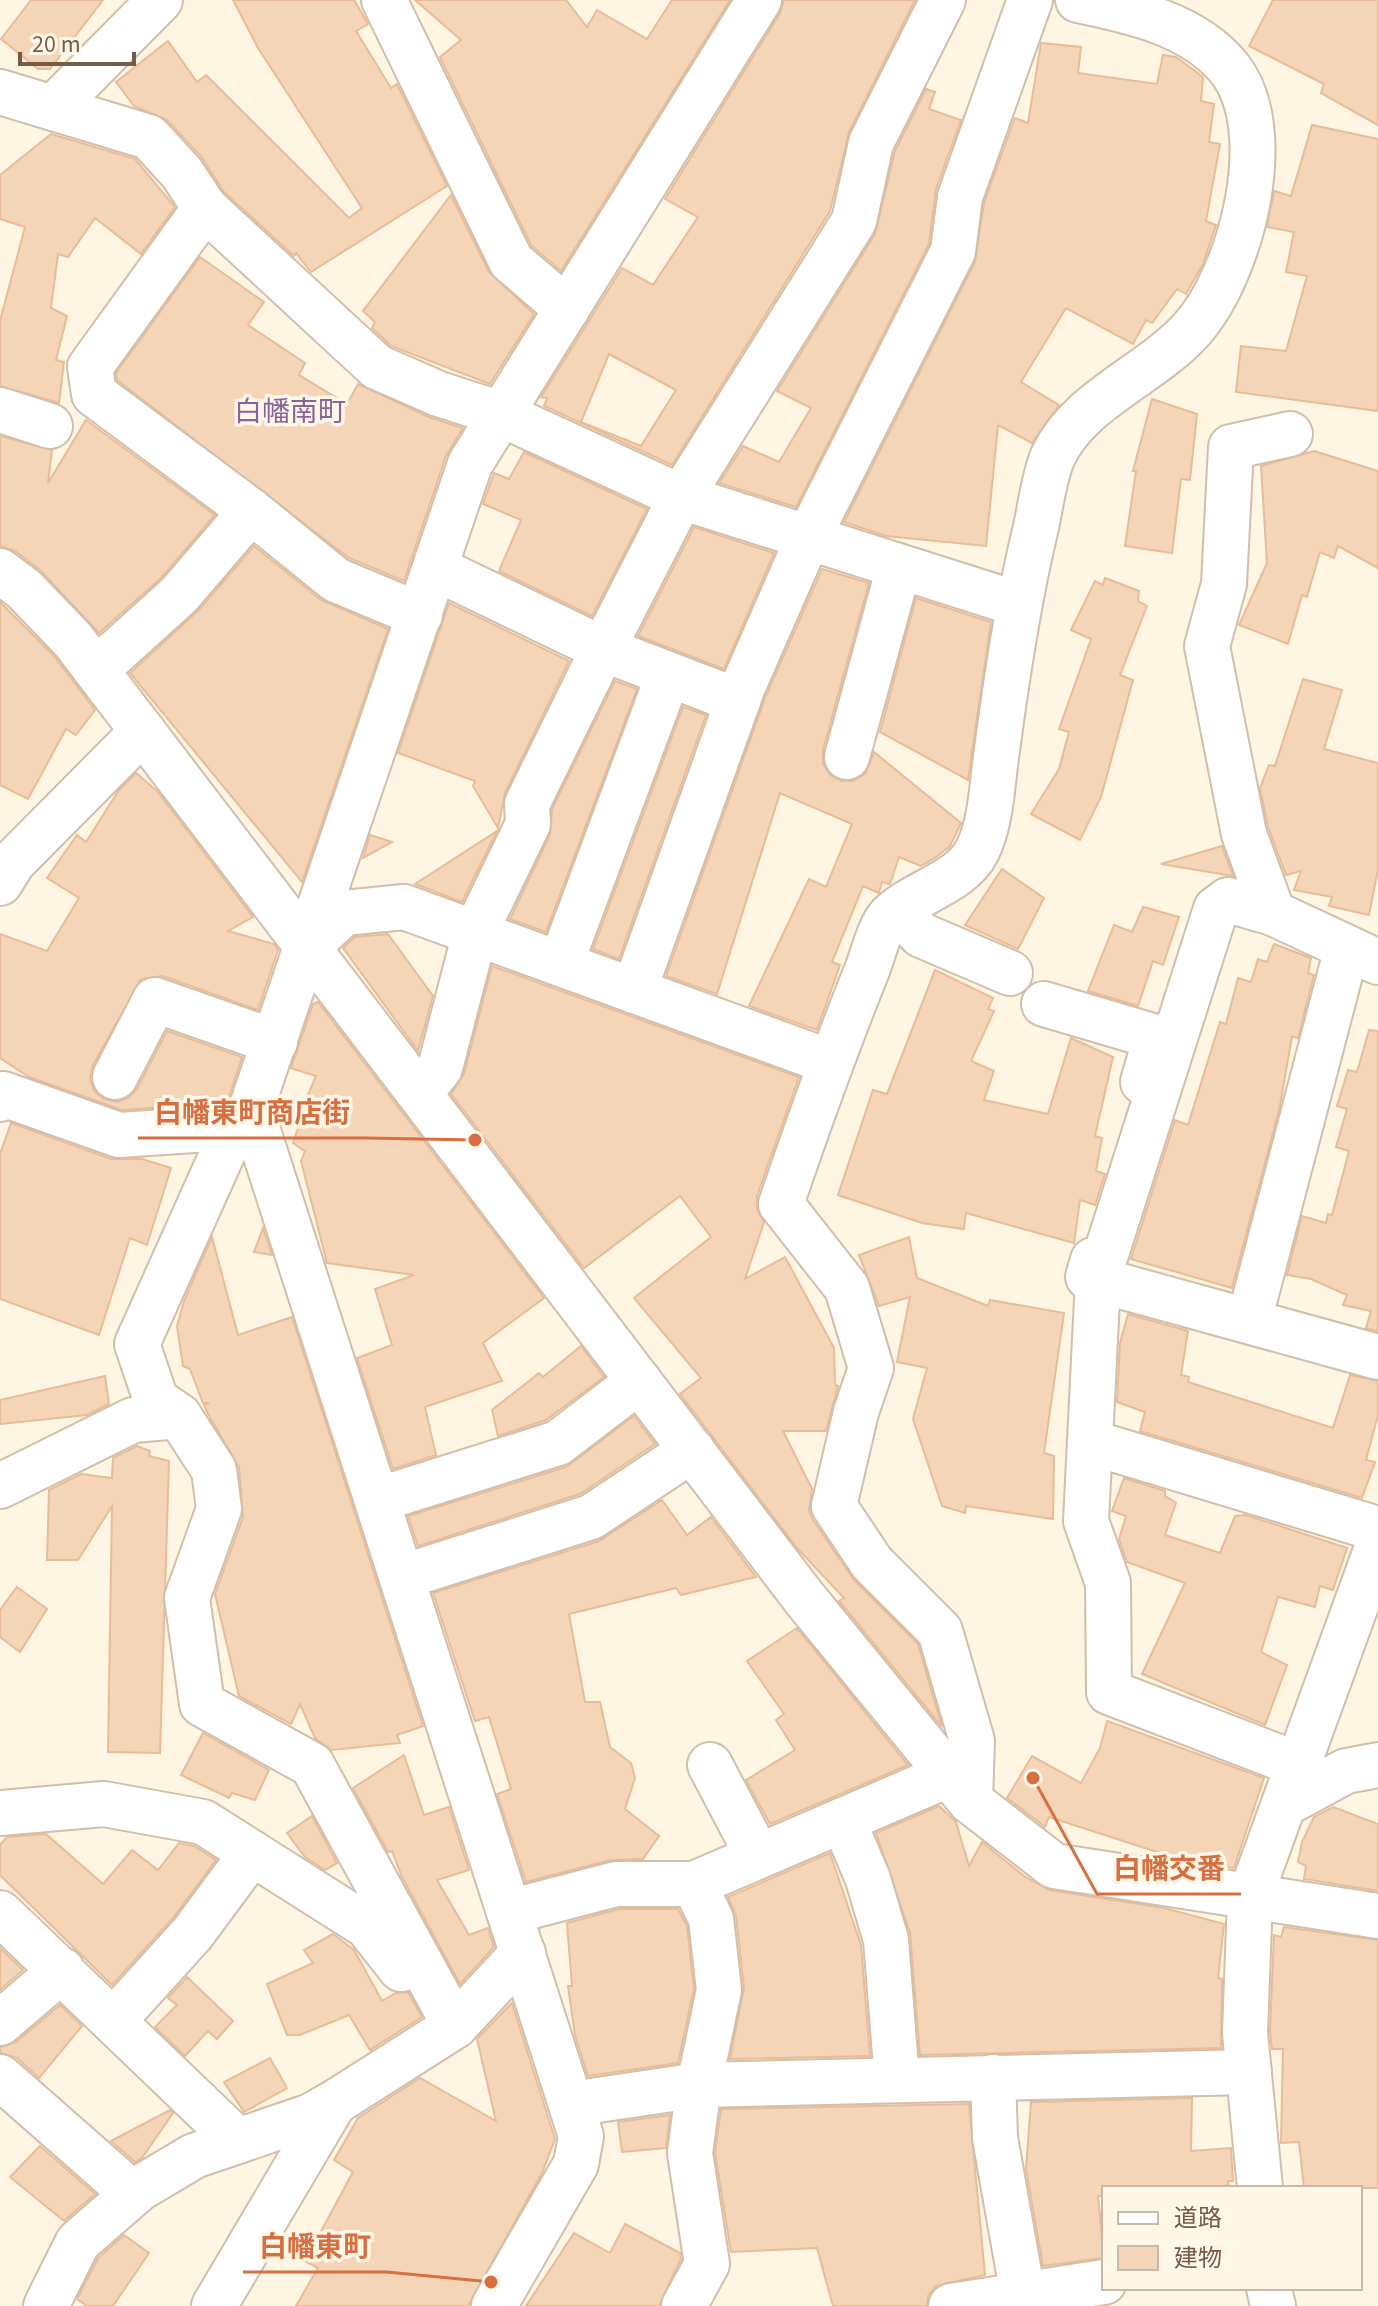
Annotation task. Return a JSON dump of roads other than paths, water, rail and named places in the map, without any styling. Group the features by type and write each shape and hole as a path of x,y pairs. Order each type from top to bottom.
{"street":[{"path":"53,108 160,0"},
{"path":"384,0 511,261 567,309"},
{"path":"452,2028 312,1765 202,1704 187,1598 219,1509 214,1470 179,1416 156,1400 137,1344 246,1127 470,464 759,0"},
{"path":"420,1093 440,1068 475,933 528,824 527,804 681,497 854,221 871,143 943,0"},
{"path":"634,991 738,701 808,538 953,251 960,197 1030,0"},
{"path":"959,1788 972,1741 940,1631 872,1563 834,1506 856,1412 871,1368 847,1288 781,1204 830,1062 889,917 950,877 976,853 988,814 1018,604 1052,459 1070,426 1163,357 1195,326 1232,260 1245,220 1253,135 1230,69 1204,45 1150,7 1078,0"},
{"path":"0,92 149,137 182,173 205,208 377,367 439,394 501,414 681,497 1018,604"},
{"path":"205,208 90,367 94,394 251,511 336,580 420,615"},
{"path":"0,410 50,426"},
{"path":"1273,913 1244,834 1207,646 1224,584 1231,447 1290,434"},
{"path":"96,670 179,595 251,511"},
{"path":"847,757 899,567"},
{"path":"435,568 603,649 738,701"},
{"path":"0,571 24,589 73,640 805,1599 959,1788 1054,1866 1378,1916"},
{"path":"561,963 668,676"},
{"path":"4,866 143,731"},
{"path":"1249,1321 1362,955 1273,913 1228,900 1216,909 1098,1279 1086,1521 1108,1583 1109,1692 1292,1784 1378,1765"},
{"path":"308,946 344,913 404,907 830,1062"},
{"path":"899,911 921,935 1010,973"},
{"path":"115,1077 155,1000 275,1042"},
{"path":"1044,1004 1156,1037 1088,1277 1378,1357"},
{"path":"0,1099 3,1094 119,1135 246,1127"},
{"path":"246,1127 377,1500 581,2136 576,2164 494,2306"},
{"path":"377,1500 558,1443 639,1381"},
{"path":"0,1486 133,1420 179,1416"},
{"path":"1090,1442 1378,1529"},
{"path":"402,1577 591,1517 692,1450"},
{"path":"1260,2186 1245,2033 1250,1897 1378,1545"},
{"path":"710,1765 758,1856"},
{"path":"509,1912 616,1884 694,1884 843,1820 959,1788"},
{"path":"0,1813 104,1804 203,1822 367,1926 452,2028"},
{"path":"843,1820 868,1879 886,1940 897,2080"},
{"path":"114,2020 192,1934 252,1853"},
{"path":"684,2306 707,2264 690,2153 699,2085 719,1990 711,1919 694,1884"},
{"path":"0,1913 238,2141"},
{"path":"46,2306 78,2242 133,2194 194,2156 311,2116 334,2103 452,2028 523,1953"},
{"path":"0,2023 62,1970"},
{"path":"571,2104 699,2085 1249,2072"},
{"path":"0,2077 133,2194"},
{"path":"993,2077 995,2138 1023,2300"},
{"path":"214,2306 334,2103"},
{"path":"951,2306 1023,2300 1102,2282"}],"place":[{"name":"白幡東町商店街","path":"475,1140"},
{"name":"白幡交番","path":"1033,1778"},
{"name":"白幡東町","path":"491,2282"}],"district":[{"name":"白幡南町","path":"290,411"}]}
